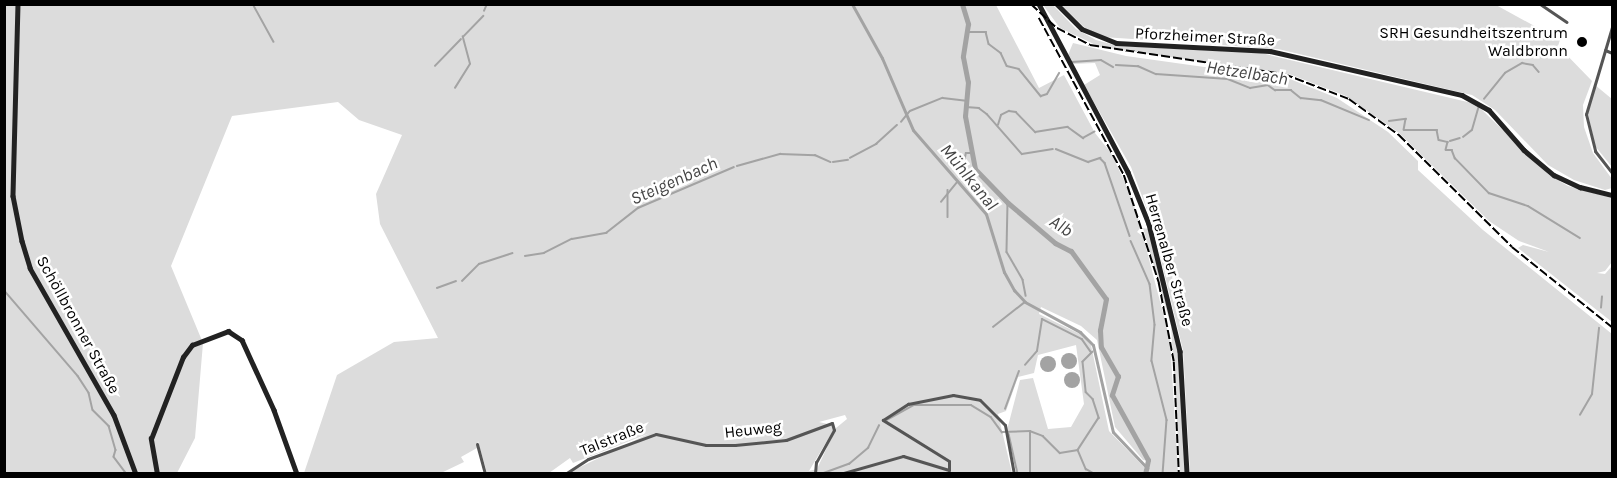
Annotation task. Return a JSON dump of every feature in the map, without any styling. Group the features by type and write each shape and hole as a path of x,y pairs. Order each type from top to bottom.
{"main road":[{"name":"Schöllbronner Straße","path":"18,4 13,196 22,241 30,268 114,415 136,474"},
{"name":"Herrenalber Straße","path":"1039,4 1128,172 1149,224 1179,342 1187,474"},
{"name":"Pforzheimer Straße","path":"1057,4 1082,29 1116,43 1270,51 1462,95 1489,110 1524,150 1554,174 1580,187 1612,195"},
{"path":"157,474 151,438 183,357 192,345 228,331 242,340 274,410 297,474"}],"street":[{"path":"1540,4 1567,22"},
{"path":"1612,27 1586,114 1595,151 1612,173"},
{"path":"1605,50 1612,53"},
{"path":"840,474 903,456 949,470 948,461 883,420 888,414 920,401 954,395 974,398 999,418 1005,430 1014,474"},
{"name":"Heuweg","path":"669,434 705,445 735,445 786,440 828,422 835,428 816,462 815,473"},
{"name":"Talstraße","path":"565,474 620,446 656,434 669,434"},
{"path":"477,444 485,474"}],"shaded area":[{"path":"4,5 996,5 1039,88 1064,75 1095,133 1111,153 1130,193 1141,227 1137,232 1143,236 1170,340 1178,473 1147,473 1150,461 1143,460 1115,427 1097,340 1081,326 1041,307 1039,314 1082,335 1091,345 1109,431 1144,467 1144,473 1017,473 1007,430 1020,380 1033,378 1048,429 1071,427 1084,404 1076,345 1038,355 1034,373 1018,377 1006,411 998,414 1012,473 568,473 650,433 573,463 570,458 549,473 487,473 478,441 477,448 461,457 464,462 441,473 304,473 337,375 394,342 438,338 380,224 376,194 402,135 359,120 338,102 232,116 171,266 203,343 195,438 177,473 5,473","holes":["845,415 847,419 836,428 817,469 809,471 834,429 832,425 819,422"]},
{"path":"1043,5 1053,5 1076,29 1096,40 1118,46 1261,53 1476,104 1549,175 1568,186 1612,198 1612,262 1605,271 1597,273 1605,274 1612,266 1612,322 1518,248 1523,245 1549,252 1519,241 1489,221 1399,133 1346,96 1289,74 1100,47 1060,28"},
{"path":"1061,5 1496,5 1560,40 1558,46 1592,81 1583,105 1584,127 1593,153 1612,179 1612,188 1605,190 1574,180 1548,165 1495,110 1472,95 1278,49 1103,37 1085,28"},
{"path":"1073,43 1126,56 1290,79 1337,98 1388,132 1418,161 1418,170 1483,230 1612,334 1612,473 1190,473 1183,350 1152,223 1131,167 1084,85 1100,75 1095,63 1072,64 1068,55"},
{"path":"1595,85 1612,99 1612,167 1595,146 1588,113"},
{"path":"1143,228 1149,229 1177,342 1186,473 1180,473 1171,326"},
{"path":"1066,353 1072,353 1077,361 1075,367 1066,369 1061,364 1061,358"},
{"path":"1048,356 1054,358 1056,364 1054,370 1048,372 1042,370 1040,364 1042,358"},
{"path":"1072,372 1080,380 1072,388 1064,380"}],"waterway":[{"path":"253,4 274,42"},
{"path":"484,11 487,4"},
{"name":"Mühlkanal","path":"852,4 882,58 913,130 986,214 1004,272 1014,290 1025,302 1080,332 1093,345 1113,432 1147,468"},
{"name":"Alb","path":"962,4 968,24 963,57 968,82 965,116 975,169 1008,203 1055,243 1071,251 1106,299 1100,330 1101,347 1118,376 1112,395 1148,460 1145,474"},
{"path":"455,88 470,64 463,37 483,16"},
{"name":"Hetzelbach","path":"967,32 986,32 989,44 1001,53 1007,66 1019,69 1041,96 1047,94 1059,73"},
{"path":"435,66 461,39"},
{"name":"Hetzelbach","path":"1072,62 1101,60 1113,67"},
{"path":"1484,99 1505,73 1522,63 1533,65 1539,72"},
{"name":"Hetzelbach","path":"1116,65 1138,66 1156,74 1228,79 1250,88 1268,85 1275,90 1291,90 1301,98 1321,100 1369,120"},
{"path":"910,111 943,98 966,101"},
{"path":"1463,137 1472,130 1479,106"},
{"path":"966,107 979,108 987,114 1022,154 1053,149"},
{"path":"998,125 1001,115 1009,111 1016,112 1035,132 1068,127 1083,138 1094,132"},
{"name":"Mühlkanal","path":"901,122 909,112"},
{"name":"Hetzelbach","path":"1389,121 1406,119 1404,130 1437,130 1439,140 1448,142 1446,150 1452,150 1455,158 1489,193 1528,206 1580,238"},
{"name":"Steigenbach","path":"850,158 876,144 897,125"},
{"path":"1450,141 1460,138"},
{"path":"1056,149 1088,162 1100,158 1105,163 1130,236"},
{"path":"961,178 966,153 973,153"},
{"name":"Steigenbach","path":"737,166 780,154 815,155 831,162"},
{"name":"Steigenbach","path":"833,162 848,160"},
{"name":"Steigenbach","path":"525,256 544,253 572,239 606,233 638,208 734,167"},
{"path":"941,202 957,182"},
{"path":"948,190 948,217"},
{"path":"1008,203 1007,252 1023,280 1026,296"},
{"path":"1131,241 1150,284 1155,325 1152,361 1167,420 1163,474"},
{"name":"Steigenbach","path":"462,281 479,264 512,253"},
{"name":"Steigenbach","path":"437,288 456,281"},
{"path":"4,290 78,376 89,393 93,410 109,426 116,450 114,457 127,474"},
{"path":"1601,308 1602,297"},
{"path":"993,327 1024,303"},
{"path":"1025,365 1037,351 1042,319 1082,339 1091,352"},
{"path":"1580,415 1592,394 1599,328"},
{"path":"1093,352 1083,362 1086,392 1093,399 1099,418 1078,450 1086,469 1095,474"},
{"path":"1005,409 1019,371"},
{"path":"887,420 914,405 971,405 991,417 1002,432 1030,431 1043,436 1060,453 1078,450"},
{"path":"821,474 849,464 868,448 879,425"},
{"path":"1030,432 1030,474"},
{"path":"1009,434 1018,474"}],"railway":[{"path":"1031,4 1057,28 1090,45 1284,74 1349,99 1399,135 1512,247 1612,327"},
{"path":"1039,18 1124,175 1159,283 1174,362 1179,474"}],"place":[{"name":"SRH Gesundheitszentrum Waldbronn","path":"1582,42"}]}
